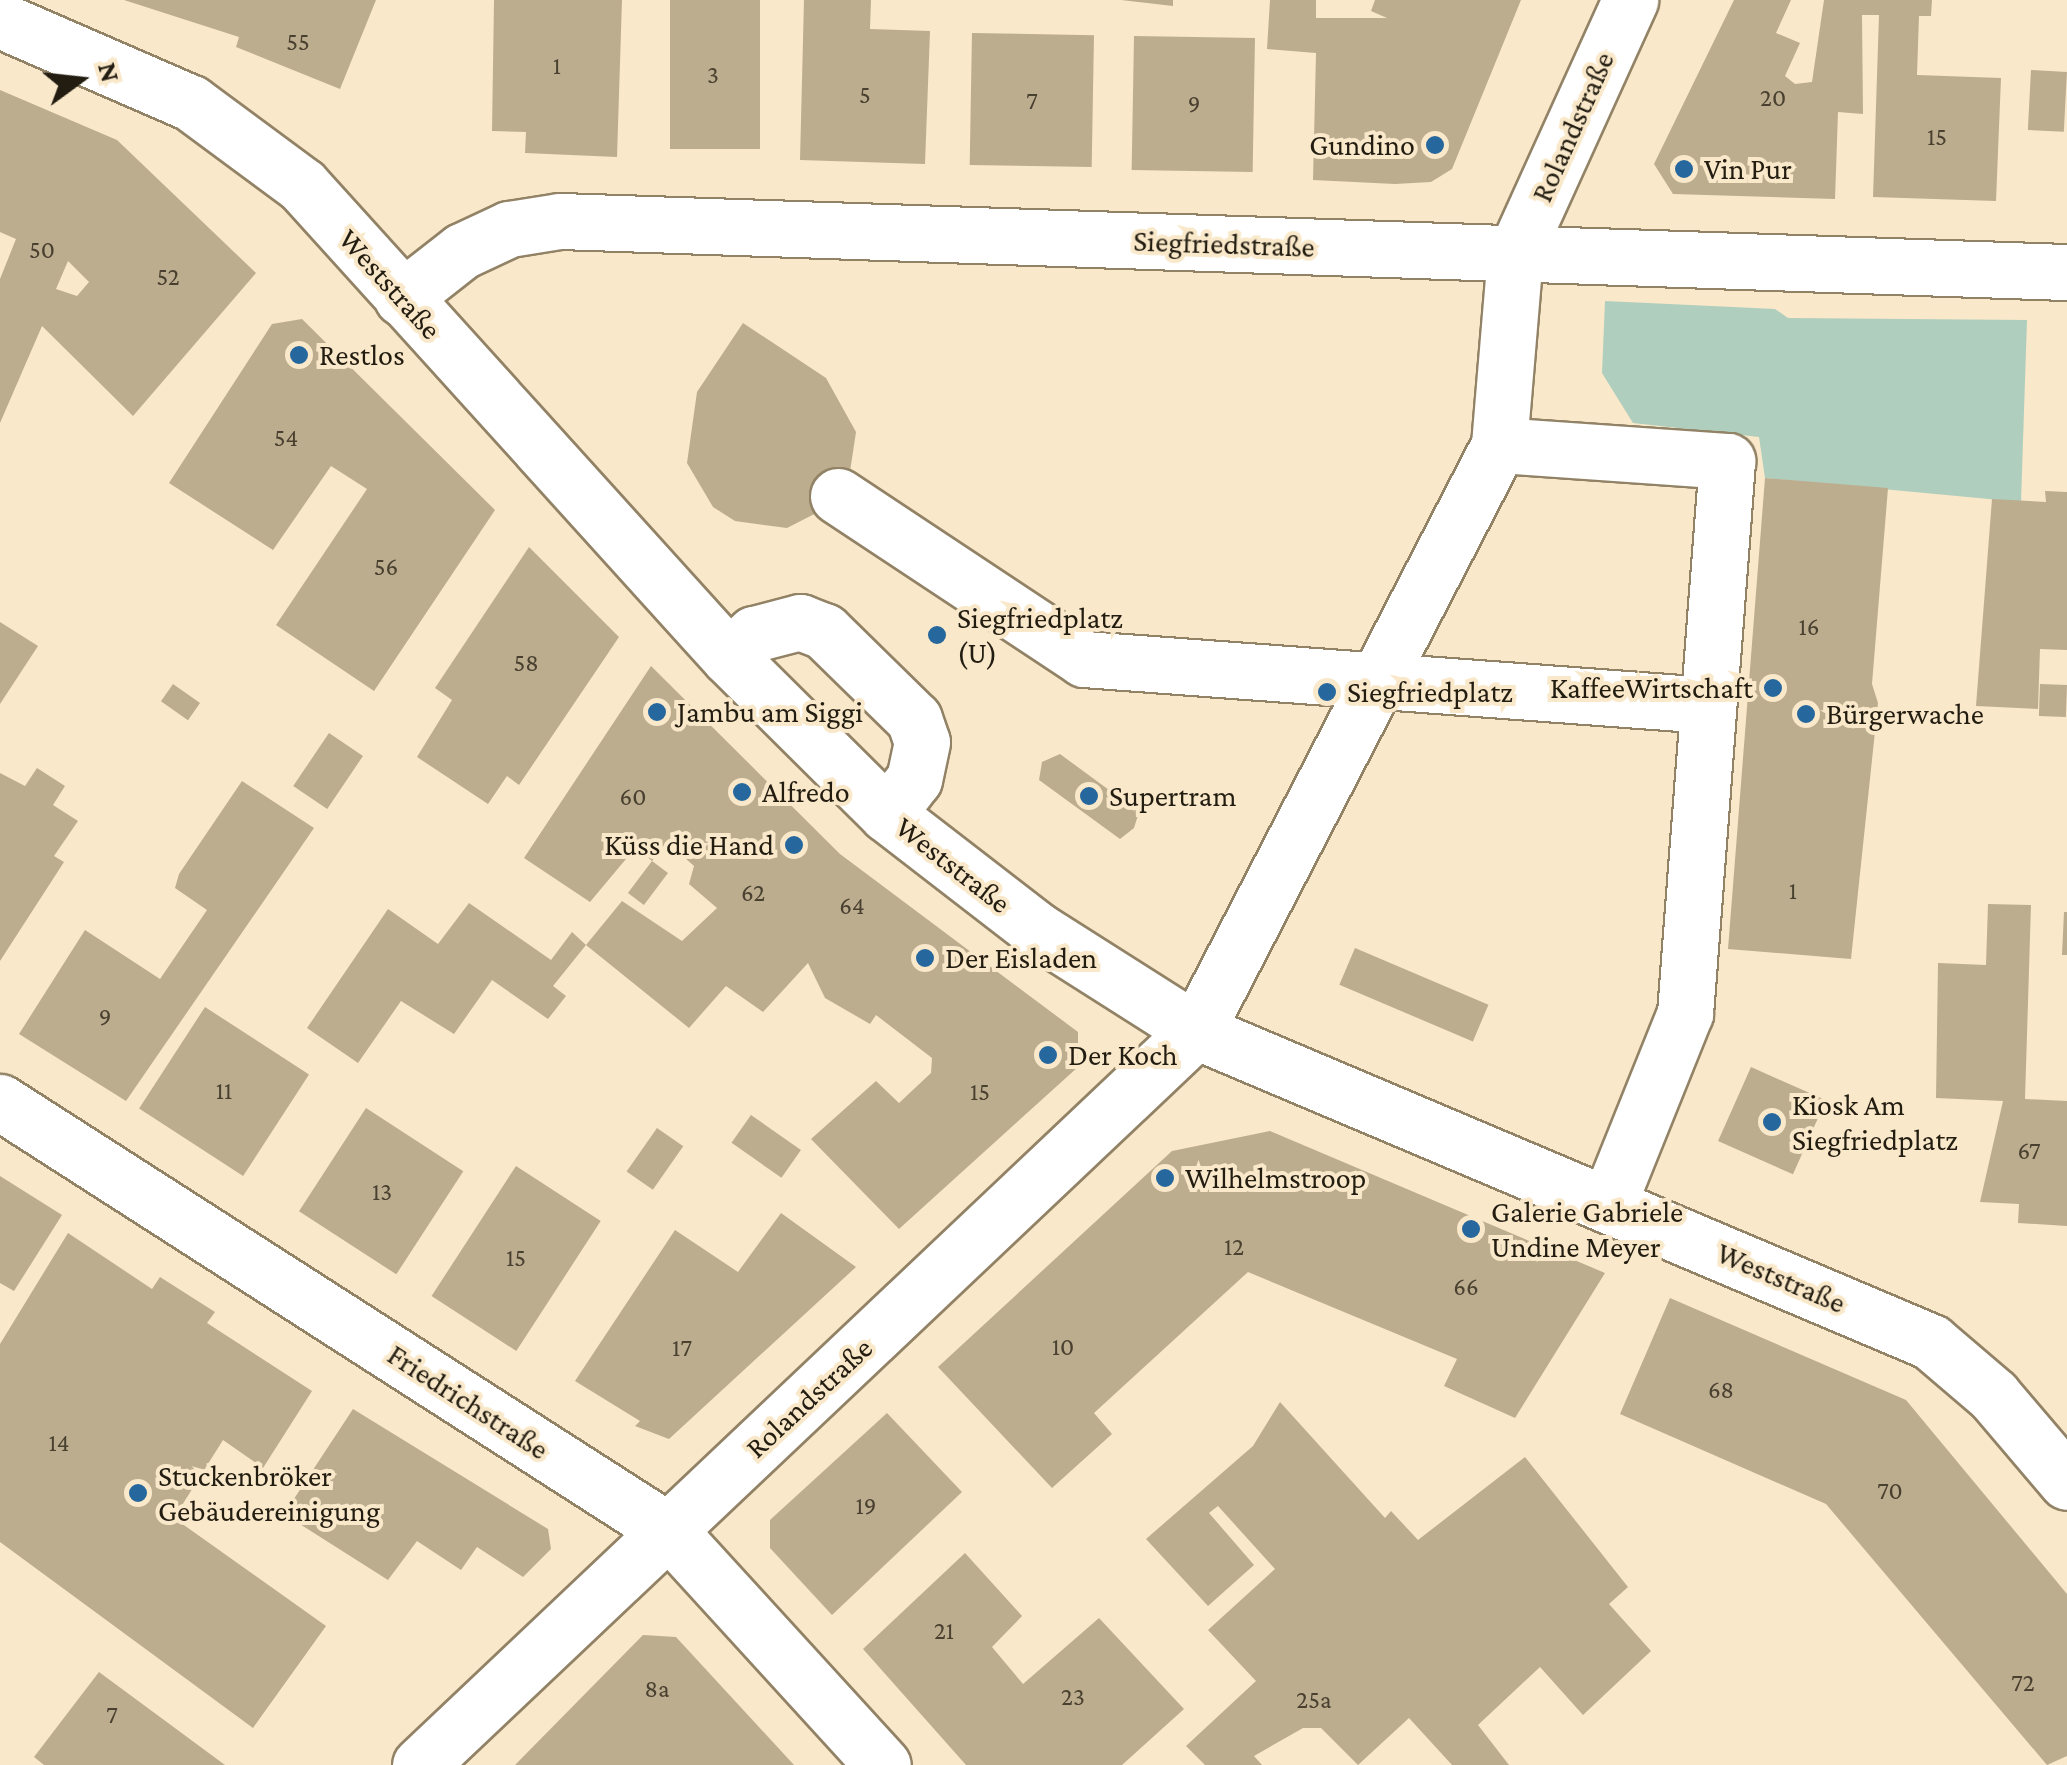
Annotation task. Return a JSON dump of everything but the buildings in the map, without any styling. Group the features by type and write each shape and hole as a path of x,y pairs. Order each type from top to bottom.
{"street":[{"name":"Rolandstraße","path":"1515,254 1630,0"},
{"name":"Weststraße","path":"0,20 191,103 249,141 302,185 729,657 887,814 1038,930 1196,1031 1930,1342 1993,1395 2067,1482"},
{"name":"Siegfriedstraße","path":"402,298 462,251 509,229 560,221 2067,272"},
{"path":"1196,1031 1499,445 1515,254"},
{"path":"1499,445 1727,461 1685,1014 1608,1205"},
{"path":"838,496 1084,659 1708,706"},
{"path":"729,657 754,634 800,622 824,631 914,719 922,742 914,778 887,814"},
{"name":"Rolandstraße","path":"420,1765 1196,1031"},
{"name":"Friedrichstraße","path":"0,1102 669,1530 882,1765"}],"green space":[{"path":"1605,301 1775,309 1788,318 2027,320 2021,502 1765,478 1759,437 1633,423 1602,373"}],"place":[{"name":"Gundino","path":"1435,145"},
{"name":"Vin Pur","path":"1684,169"},
{"name":"Restlos","path":"299,355"},
{"name":"Siegfriedplatz (U)","path":"937,635"},
{"name":"KaffeeWirtschaft","path":"1773,688"},
{"name":"Siegfriedplatz","path":"1327,692"},
{"name":"Jambu am Siggi","path":"657,712"},
{"name":"Bürgerwache","path":"1806,714"},
{"name":"Alfredo","path":"742,792"},
{"name":"Supertram","path":"1089,796"},
{"name":"Küss die Hand","path":"794,845"},
{"name":"Der Eisladen","path":"925,958"},
{"name":"Der Koch","path":"1048,1055"},
{"name":"Kiosk Am Siegfriedplatz","path":"1772,1122"},
{"name":"Wilhelmstroop","path":"1165,1178"},
{"name":"Galerie Gabriele Undine Meyer","path":"1471,1229"},
{"name":"Stuckenbröker Gebäudereinigung","path":"138,1493"}]}
